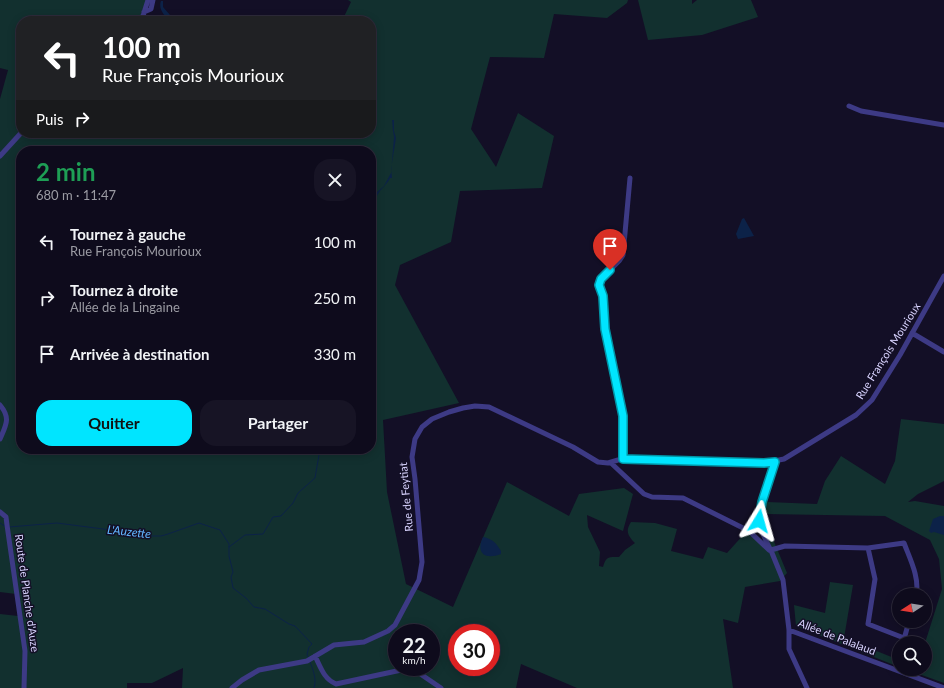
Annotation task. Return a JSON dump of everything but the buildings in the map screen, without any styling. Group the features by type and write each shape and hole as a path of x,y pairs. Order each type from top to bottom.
{"street":[{"path":"143,16 148,0"},
{"path":"144,12 151,9 153,0"},
{"path":"848,106 861,110 944,125"},
{"path":"0,156 16,138"},
{"path":"623,459 623,416 605,329 603,296 599,285 601,279 623,255 630,178"},
{"name":"Rue François Mourioux","path":"611,463 623,459 764,463 784,459 856,415 872,400 944,276"},
{"path":"912,333 944,352"},
{"path":"0,405 7,418 0,438"},
{"name":"Rue de Feytiat","path":"232,688 259,670 312,659 334,645 364,642 388,631 395,625 419,580 422,562 416,479 412,457 415,439 422,427 432,419 464,408 475,406 489,407 573,447 598,462 611,463"},
{"path":"775,462 762,502 759,521 783,580 789,630 789,649 807,688"},
{"path":"611,463 644,494 652,497 683,498 749,531 772,551"},
{"name":"Route de Planche d'Auze","path":"0,512 6,517 8,527 25,651 24,688"},
{"path":"772,551 785,546 868,548 904,543 914,568 917,588"},
{"path":"868,548 874,579 868,624 895,636"},
{"name":"Allée de Palalaud","path":"789,630 892,669"},
{"path":"312,659 325,677 336,684 406,669 416,671 441,688"},
{"name":"Allée de Palalaud","path":"912,676 944,688"}],"green space":[{"path":"0,0 148,0 140,16 16,16 16,138 376,138 376,16 344,16 351,2 348,0 628,0 627,3 607,18 554,14 544,58 490,57 471,129 496,167 518,113 554,136 542,188 460,191 451,242 400,265 395,285 459,403 383,420 387,492 406,584 453,607 507,482 569,516 579,494 624,488 633,494 623,531 587,515 588,527 600,552 599,566 603,567 608,558 619,557 625,550 635,543 628,533 628,528 631,522 655,523 677,529 671,551 703,559 708,547 727,553 745,533 763,541 762,516 767,502 817,504 825,481 841,456 885,484 895,461 901,419 944,424 944,481 918,494 908,502 915,501 944,506 944,683 924,676 932,676 932,636 927,636 930,628 932,628 932,621 942,589 939,559 930,540 885,516 766,514 768,527 787,573 780,581 745,587 738,623 723,619 733,688 577,688 521,664 516,688 182,688 183,668 152,683 127,683 127,688 0,688 0,614 18,616 16,594 0,592 0,99 8,70 0,68"},
{"path":"638,0 692,0 692,4 697,0 751,0 758,17 702,35 648,40"},
{"path":"830,582 853,585 844,638 892,657 892,664 796,626 794,605 825,613"}],"water":[{"path":"161,1 163,1 163,7 170,15 186,16 165,16 162,12 160,4"},
{"path":"392,120 394,120 394,131 396,138 392,165 394,137"},
{"path":"391,171 392,178 390,178 376,198 377,192 384,186"},
{"path":"744,218 754,236 738,239 736,234 742,219"},
{"path":"944,516 944,535 934,532 931,533 929,531 933,519"},
{"path":"483,537 494,542 501,551 501,554 496,556 487,556 483,554 480,548"}],"waterway":[{"path":"229,547 245,535 263,534 273,517 281,516 293,503 298,493 315,478 319,454"},
{"name":"L'Auzette","path":"0,523 6,527"},
{"name":"L'Auzette","path":"9,527 57,523 147,536 161,536 199,523 220,530 229,544 229,556 233,572 231,577 233,588 246,598 254,607 265,609 289,624 295,626 312,644 309,647 307,654 308,657"},
{"name":"L'Auzette","path":"310,662 315,678 314,688"}],"route":[{"path":"610,270 601,279 599,285 603,296 605,329 623,416 623,459 764,463 775,462 762,502 759,521"}]}
